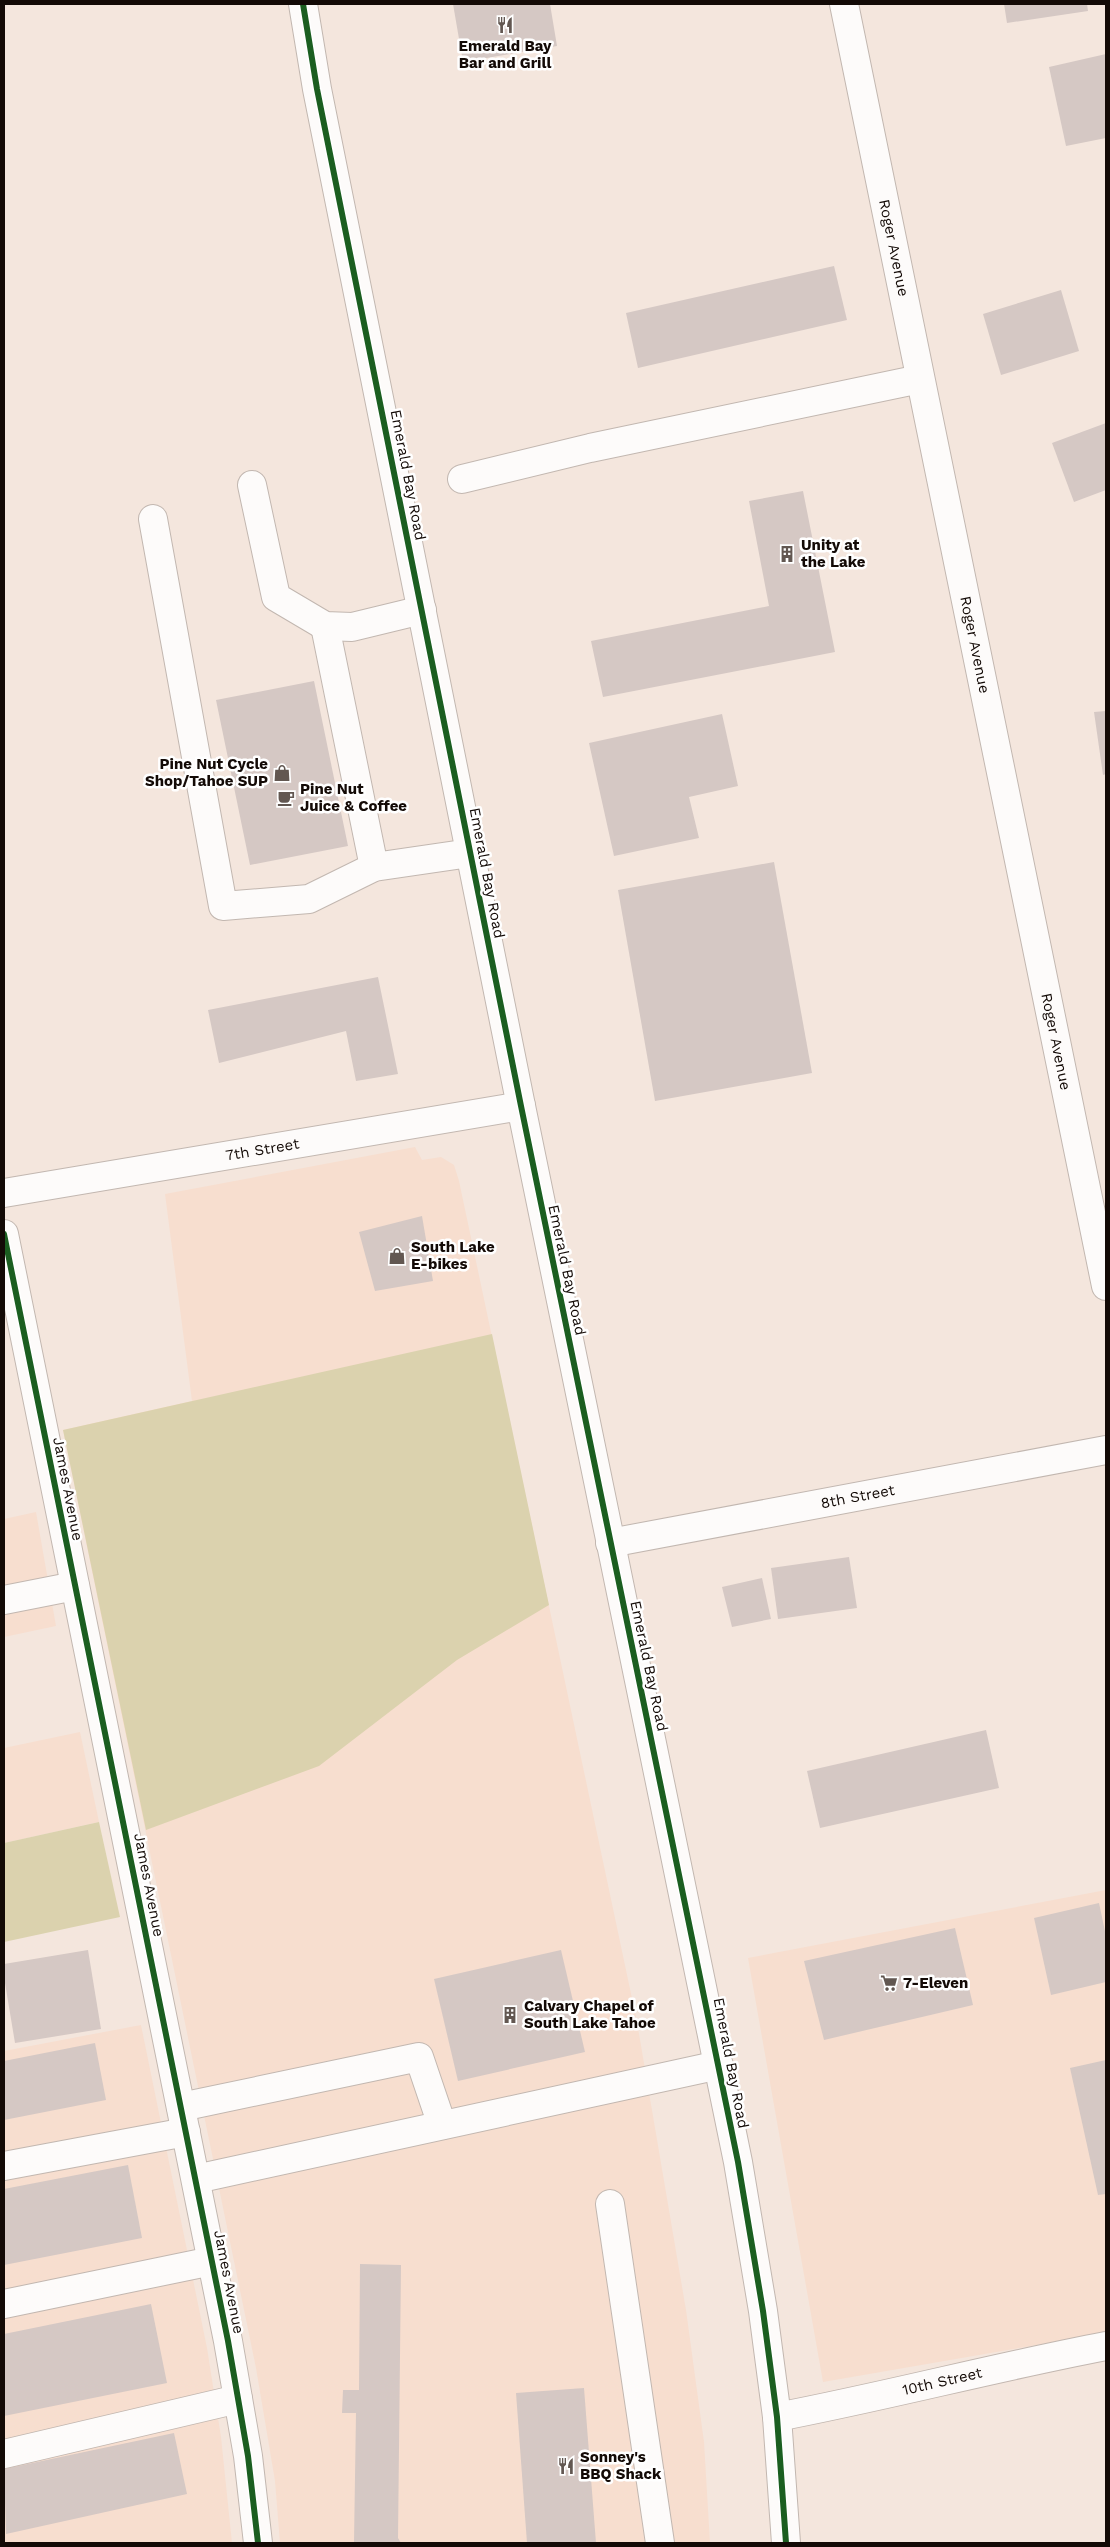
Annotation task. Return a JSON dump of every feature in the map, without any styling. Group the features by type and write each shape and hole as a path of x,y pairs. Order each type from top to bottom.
{"street":[{"name":"Emerald Bay Road","path":"303,4 319,98 521,1106 719,2065 760,2292 777,2417 786,2543"},
{"name":"Roger Avenue","path":"844,4 1106,1286"},
{"path":"462,479 590,448 920,379"},
{"path":"252,485 276,597 325,626 352,627 422,610"},
{"path":"153,519 223,906 309,899 374,867 470,853"},
{"path":"325,626 374,867"},
{"name":"7th Street","path":"4,1193 521,1106"},
{"name":"James Avenue","path":"4,1234 212,2261 238,2399 258,2543"},
{"name":"8th Street","path":"610,1543 1106,1450"},
{"path":"4,1600 75,1586"},
{"path":"4,2166 419,2057 442,2125"},
{"path":"196,2179 719,2065"},
{"path":"610,2204 660,2543"},
{"path":"4,2304 212,2261"},
{"name":"10th Street","path":"777,2417 852,2403 1049,2357 1106,2346"},
{"path":"4,2454 238,2399"}],"shaded area":[{"path":"415,1147 422,1160 441,1157 454,1165 459,1181 637,2022 686,2310 704,2442 710,2543 280,2543 275,2481 256,2368 63,1430 192,1401 165,1194"},
{"path":"492,1334 549,1605 457,1660 319,1766 146,1830 63,1430"},
{"path":"36,1512 56,1626 4,1637 4,1519"},
{"path":"80,1732 99,1822 4,1843 4,1748"},
{"path":"99,1822 120,1917 4,1942 4,1843"},
{"path":"1106,1890 1106,2333 823,2382 748,1958"},
{"path":"141,2025 207,2348 221,2437 232,2543 4,2543 4,2051"}],"building":[{"name":"Emerald Bay Bar and Grill","path":"453,4 550,4 557,46 463,62"},
{"path":"1004,4 1087,4 1088,11 1007,23"},
{"path":"1106,54 1106,138 1066,146 1049,67"},
{"path":"834,266 847,320 638,368 626,313"},
{"path":"1061,290 1079,351 1001,375 983,314"},
{"path":"1106,423 1106,490 1074,502 1052,443"},
{"name":"Unity at the Lake","path":"803,491 835,652 603,697 591,641 769,606 749,501"},
{"name":"Pine Nut Cycle Shop/Tahoe SUP","path":"314,681 348,846 250,865 216,700"},
{"path":"1106,711 1106,774 1103,775 1094,712"},
{"path":"722,714 738,786 689,797 699,838 614,856 589,743"},
{"path":"774,862 812,1073 655,1101 618,890"},
{"path":"378,977 398,1074 356,1081 346,1031 219,1063 208,1010"},
{"name":"South Lake E-bikes","path":"422,1216 433,1281 375,1291 359,1232"},
{"path":"849,1557 857,1608 778,1619 771,1568"},
{"path":"762,1578 771,1619 732,1627 722,1587"},
{"path":"986,1730 999,1788 820,1828 807,1771"},
{"path":"1099,1903 1106,1936 1106,1982 1051,1995 1034,1918"},
{"name":"7-Eleven","path":"955,1928 973,2005 824,2040 804,1961"},
{"path":"88,1950 101,2029 15,2043 4,1977 4,1964"},
{"name":"Calvary Chapel of South Lake Tahoe","path":"561,1950 585,2052 458,2081 434,1979"},
{"path":"95,2043 106,2100 4,2120 4,2061"},
{"path":"1106,2060 1106,2194 1098,2195 1070,2068"},
{"path":"128,2165 142,2238 4,2265 4,2189"},
{"path":"360,2264 401,2265 398,2538 401,2543 354,2543 356,2413 342,2413 343,2390 359,2390"},
{"path":"151,2304 167,2383 4,2416 4,2334"},
{"path":"584,2388 596,2543 527,2543 516,2393"},
{"path":"174,2433 187,2494 6,2534 4,2469"}],"cycle path":[{"path":"303,4 317,89 521,1106 738,2162 763,2311 777,2417 786,2543"},
{"path":"4,1234 228,2341 248,2456 258,2543"}],"place":[{"name":"Emerald Bay Bar and Grill","path":"505,25"},
{"name":"Unity at the Lake","path":"787,554"},
{"name":"Pine Nut Cycle Shop/Tahoe SUP","path":"282,773"},
{"name":"Pine Nut Juice & Coffee","path":"286,798"},
{"name":"South Lake E-bikes","path":"397,1256"},
{"name":"7-Eleven","path":"889,1983"},
{"name":"Calvary Chapel of South Lake Tahoe","path":"510,2015"},
{"name":"Sonney's BBQ Shack","path":"566,2466"}]}
